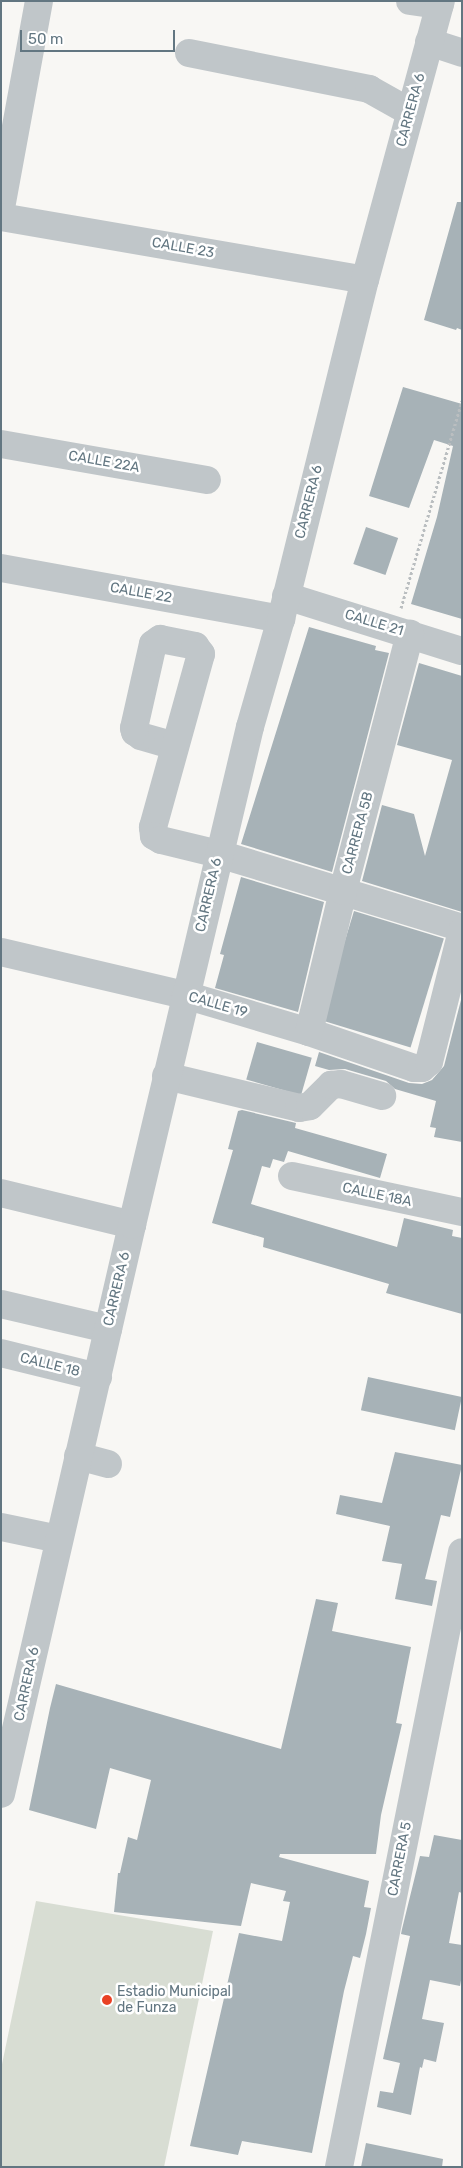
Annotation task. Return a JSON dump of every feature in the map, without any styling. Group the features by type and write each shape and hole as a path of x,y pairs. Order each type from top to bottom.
{"street":[{"path":"1,208 38,1"},
{"path":"410,1 440,3"},
{"name":"CARRERA 6","path":"1,1794 10,1721 59,1539 98,1377 166,1076 250,727 284,607 365,280 440,3"},
{"path":"429,42 462,53"},
{"path":"189,53 369,89 410,112"},
{"name":"CALLE 23","path":"1,217 365,280"},
{"name":"CALLE 22A","path":"1,444 206,480"},
{"name":"CALLE 22","path":"1,568 284,607"},
{"name":"CALLE 21","path":"284,607 402,632 462,651"},
{"name":"CARRERA 5B","path":"309,1032 402,632"},
{"path":"175,746 153,827 154,836 161,840 219,854 343,891 462,929"},
{"name":"CALLE 19","path":"1,952 186,995 309,1032 414,1068 422,1068 429,1062 462,929"},
{"path":"166,1076 299,1108 310,1106 331,1085 341,1084 382,1096"},
{"name":"CALLE 18A","path":"292,1176 462,1212"},
{"path":"1,1193 132,1225"},
{"path":"1,1304 108,1329"},
{"name":"CALLE 18","path":"1,1353 98,1377"},
{"path":"78,1456 108,1464"},
{"path":"1,1527 59,1539"},
{"name":"CARRERA 5","path":"339,2167 462,1552"}],"path":[{"path":"402,632 462,401"}],"shaded area":[{"name":"Estadio Municipal de Funza","path":"36,1901 213,1931 164,2167 1,2167 1,2069"}],"building":[{"path":"457,202 462,202 462,330 457,328 456,330 424,320"},
{"path":"403,387 462,404 462,619 411,604 437,517 453,446 434,440 409,508 369,496"},
{"path":"366,527 398,538 385,575 353,564"},
{"path":"309,627 376,646 375,650 389,653 332,872 241,844"},
{"path":"419,663 462,676 462,912 362,881 382,805 414,814 425,856 452,760 397,745"},
{"path":"241,877 324,902 298,1012 215,988 224,955 220,954"},
{"path":"354,911 444,938 411,1048 321,1020"},
{"path":"462,996 462,1142 434,1137 436,1128 430,1127 436,1101 395,1089 386,1081 345,1069 329,1070 315,1066 319,1052 409,1083 422,1084 432,1080 444,1066"},
{"path":"257,1042 312,1058 301,1095 246,1079"},
{"path":"242,1110 296,1123 295,1128 387,1154 380,1178 288,1151 284,1162 273,1159 270,1168 262,1166 251,1204 397,1247 404,1218 453,1230 452,1236 462,1238 462,1314 386,1293 389,1284 263,1247 264,1238 212,1223 233,1150 228,1149 238,1111"},
{"path":"368,1377 462,1397 455,1430 361,1410"},
{"path":"395,1452 462,1465 450,1517 441,1515 425,1579 437,1581 432,1606 395,1599 402,1564 382,1561 390,1526 336,1514 340,1495 382,1503"},
{"path":"316,1599 338,1603 332,1631 411,1647 396,1723 402,1724 381,1815 376,1854 280,1854 279,1857 369,1881 364,1907 371,1908 366,1934 360,1958 353,1956 344,1991 312,2153 242,2141 238,2155 190,2146 239,1933 282,1941 290,1902 283,1901 286,1891 251,1883 241,1926 114,1912 118,1873 120,1873 128,1837 137,1840 151,1780 110,1768 96,1829 29,1810 56,1684 281,1749"},
{"path":"434,1835 462,1840 462,1893 459,1892 449,1943 462,1945 462,1975 460,1986 430,1980 422,2019 444,2023 436,2062 424,2059 422,2068 420,2067 411,2115 377,2107 380,2091 393,2093 400,2063 383,2059 410,1936 401,1934 420,1856 429,1857"},
{"path":"366,2143 443,2159 442,2167 361,2167"}],"place":[{"name":"Estadio Municipal de Funza","path":"107,2000"}]}
